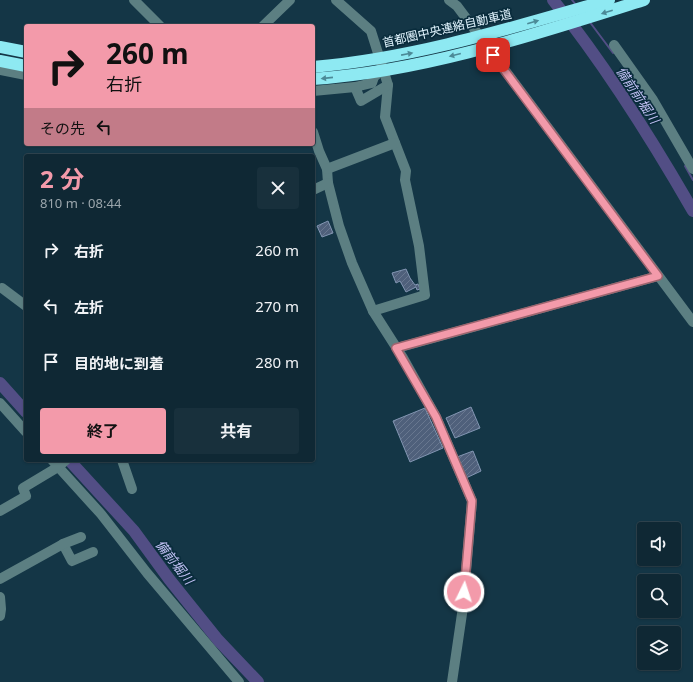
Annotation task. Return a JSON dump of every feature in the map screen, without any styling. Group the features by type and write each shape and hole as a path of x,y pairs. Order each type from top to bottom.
{"highway":[{"name":"首都圏中央連絡自動車道","path":"315,67 407,54 453,44 493,34 609,0"},
{"path":"315,79 370,73 409,66 501,44 644,0"},
{"path":"0,47 24,51"},
{"path":"0,61 24,72"}],"street":[{"path":"134,0 158,24"},
{"path":"265,24 290,0"},
{"path":"336,0 371,31 388,85 385,117 406,171 405,180 420,246 425,295 373,311"},
{"path":"449,0 456,6 523,93 693,322"},
{"path":"614,45 653,100 693,169"},
{"path":"315,91 356,87 372,83 374,77 383,69"},
{"path":"0,70 24,72"},
{"path":"356,87 361,101 388,85"},
{"path":"315,138 326,169 339,226 352,262 373,311 436,417 472,501 463,607 452,682"},
{"path":"326,169 395,143"},
{"path":"315,189 328,183"},
{"path":"396,348 658,276"},
{"path":"1,288 24,305"},
{"path":"0,403 24,430"},
{"path":"0,511 26,496 24,488 59,462 147,573 239,682"},
{"path":"123,462 132,488"},
{"path":"0,579 63,544 81,537"},
{"path":"63,544 72,561 93,552"},
{"path":"0,597 0,616"}],"building":[{"path":"328,221 333,233 322,237 317,226"},
{"path":"406,269 410,278 415,285 418,284 420,289 417,290 416,287 406,292 400,281 396,283 392,273"},
{"path":"471,407 480,428 455,438 446,418"},
{"path":"425,408 443,448 410,462 393,421"},
{"path":"473,451 481,471 466,478 457,457"}],"waterway":[{"name":"備前前堀川","path":"553,0 573,25 610,77 661,157 693,211"},
{"path":"572,0 576,5"},
{"path":"589,21 613,53"},
{"path":"685,166 693,180"},
{"name":"備前堀川","path":"0,383 24,410"},
{"name":"備前堀川","path":"71,462 134,531 169,579 218,640 258,682"}],"route":[{"path":"464,592 472,501 436,417 396,348 658,276 523,93 493,55"}]}
